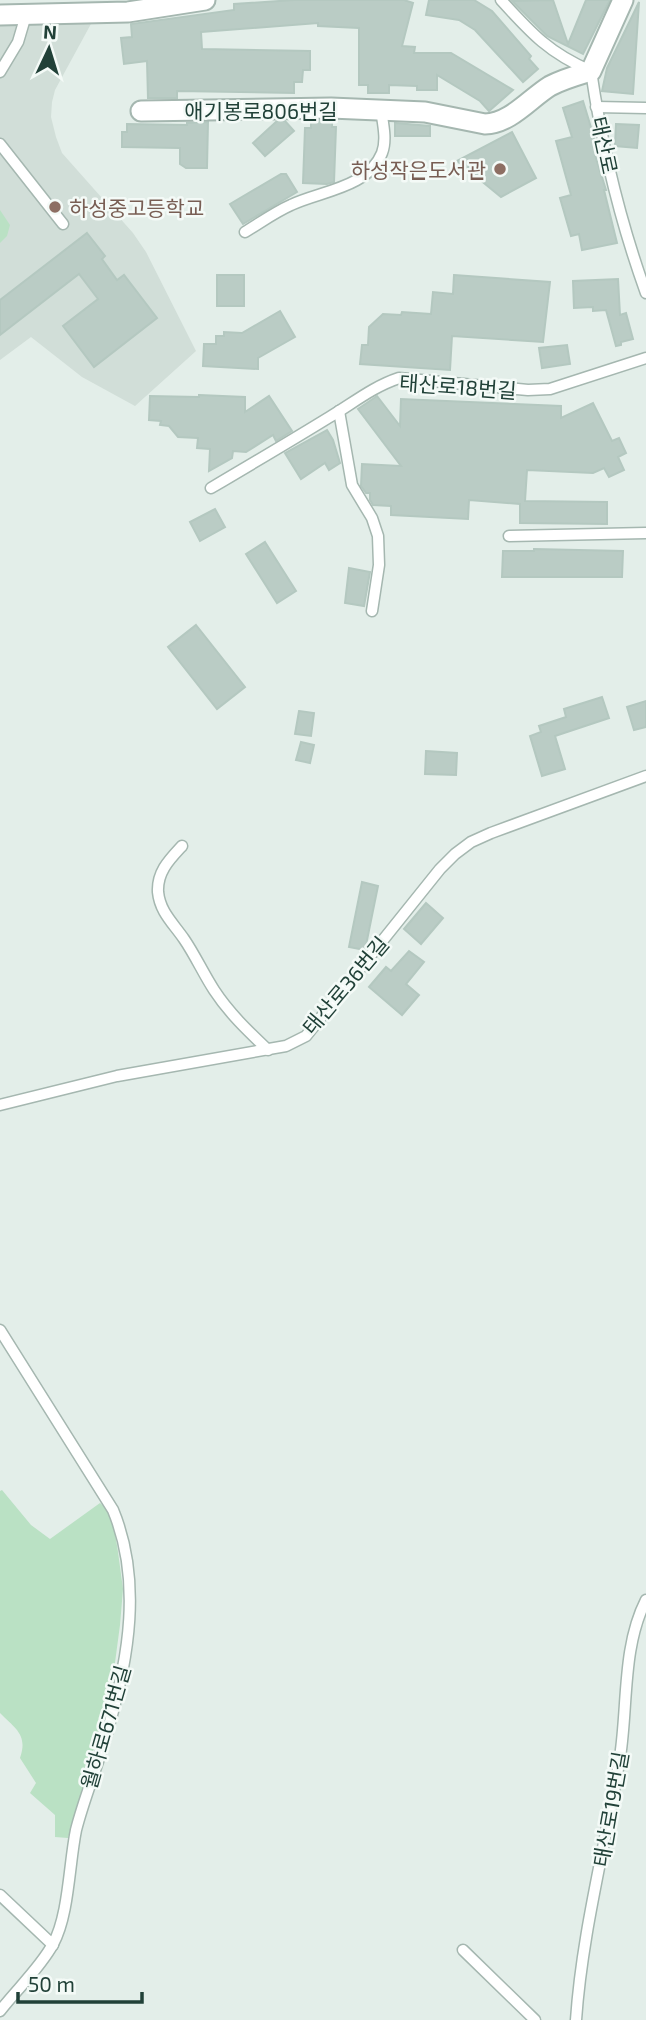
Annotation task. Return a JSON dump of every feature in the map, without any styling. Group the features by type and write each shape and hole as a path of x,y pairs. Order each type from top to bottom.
{"street":[{"path":"0,15 26,15 52,7 128,12 205,0"},
{"path":"591,71 623,0"},
{"name":"애기봉로806번길","path":"141,111 302,108 381,110 425,112 495,124 550,87 591,71"}],"lane":[{"path":"501,0 536,38 564,59 591,71"},
{"path":"0,72 18,42 26,15"},
{"name":"태산로","path":"591,71 596,107 617,197 646,293"},
{"path":"596,107 646,108"},
{"path":"245,232 291,205 348,184 366,172 382,152 385,138 381,110"},
{"path":"0,144 63,224"},
{"name":"태산로18번길","path":"211,488 382,384 399,379 528,390 550,389 646,358"},
{"path":"339,411 352,485 372,518 378,536 379,565 372,611"},
{"path":"509,536 646,534"},
{"name":"태산로36번길","path":"0,1105 117,1076 286,1046 306,1035 455,853 491,833 646,776"},
{"path":"182,846 166,863 159,877 158,892 162,908 234,1017 268,1050"},
{"name":"월하로671번길","path":"0,1329 113,1510 123,1533 130,1587 130,1612 118,1692 108,1731 82,1807 71,1853 61,1926 53,1945 0,2011"},
{"name":"태산로19번길","path":"576,2020 590,1920 620,1757 632,1643 646,1600"},
{"path":"0,1895 53,1945"},
{"path":"463,1950 536,2020"}],"shaded area":[{"name":"하성중고등학교","path":"0,22 92,22 55,90 51,117 56,137 62,153 133,233 146,252 196,351 135,406 82,377 31,337 0,360"}],"green space":[{"path":"0,210 10,225 7,236 0,243"},
{"path":"2,1490 31,1525 50,1539 100,1503 107,1509 114,1527 123,1589 112,1685 68,1838 55,1837 55,1815 30,1793 36,1783 20,1758 21,1738 0,1713"}],"building":[{"path":"294,0 404,0 413,3 402,46 415,47 414,53 451,53 513,90 489,111 480,101 437,75 437,90 389,85 389,93 368,93 368,85 359,85 359,28 318,26 318,23 201,32 202,49 310,51 310,70 303,70 302,82 294,82 294,93 177,91 177,98 148,98 147,61 124,64 121,38 132,37 131,24 234,10 234,4"},
{"path":"429,0 474,0 492,11 531,56 529,59 538,69 523,82 475,30 459,20 426,15"},
{"path":"553,0 568,44 586,0 610,0 583,54 547,36 512,1"},
{"path":"639,2 633,94 602,91 607,68"},
{"path":"583,101 596,144 598,155 595,155 606,190 617,243 582,250 579,234 571,236 560,198 571,195 556,141 572,137 563,108"},
{"path":"332,120 332,127 336,127 334,182 303,183 305,128 311,128 311,121"},
{"path":"277,121 285,121 294,131 265,156 253,143"},
{"path":"208,122 207,168 186,168 180,164 180,148 122,147 122,132 127,132 127,124 187,125"},
{"path":"395,123 430,126 430,136 395,136"},
{"path":"616,124 639,125 637,148 615,146"},
{"name":"하성작은도서관","path":"512,132 536,178 501,197 457,161"},
{"path":"281,174 286,174 297,192 243,224 230,204"},
{"path":"87,233 105,256 102,259 117,280 124,275 157,318 94,367 63,326 98,299 79,274 0,335 0,300"},
{"path":"217,275 244,275 244,306 217,306"},
{"path":"454,275 550,282 543,342 452,336 450,370 360,364 362,345 368,345 369,327 383,314 431,314 433,292 453,294"},
{"path":"618,279 620,315 626,313 633,339 616,346 606,310 593,311 593,307 574,308 573,281"},
{"path":"280,311 295,337 258,358 258,369 203,366 204,344 216,344 216,336 224,336 224,332 242,333"},
{"path":"567,345 570,364 542,368 539,348"},
{"path":"150,396 245,397 245,412 269,396 292,431 276,441 273,435 246,452 233,451 232,458 209,471 210,449 197,448 198,438 178,437 169,426 160,425 161,421 149,420"},
{"path":"377,396 400,426 401,399 561,406 561,418 593,403 612,441 619,438 626,453 618,457 624,470 609,477 604,468 593,473 527,470 525,501 607,502 607,524 520,523 520,504 469,500 468,519 391,515 391,506 373,505 370,493 366,493 361,486 362,464 401,466 358,409"},
{"path":"327,430 340,463 329,470 325,463 301,479 285,453"},
{"path":"215,509 225,527 200,541 190,522"},
{"path":"265,542 296,591 277,603 246,554"},
{"path":"503,551 623,551 622,577 502,577"},
{"path":"349,568 370,572 364,606 345,603"},
{"path":"196,625 245,687 217,709 168,647"},
{"path":"602,697 609,718 555,736 565,769 542,776 530,736 541,732 539,726 566,717 564,709"},
{"path":"646,701 646,727 634,730 627,707"},
{"path":"299,711 314,713 311,736 295,734"},
{"path":"301,742 314,745 310,763 296,760"},
{"path":"426,751 457,753 456,775 425,774"},
{"path":"362,882 378,886 365,950 349,947"},
{"path":"426,903 443,918 421,944 404,929"},
{"path":"409,951 424,962 406,984 419,995 402,1015 369,987 386,967 391,971"}],"place":[{"name":"하성작은도서관","path":"500,169"},
{"name":"하성중고등학교","path":"55,207"}]}
